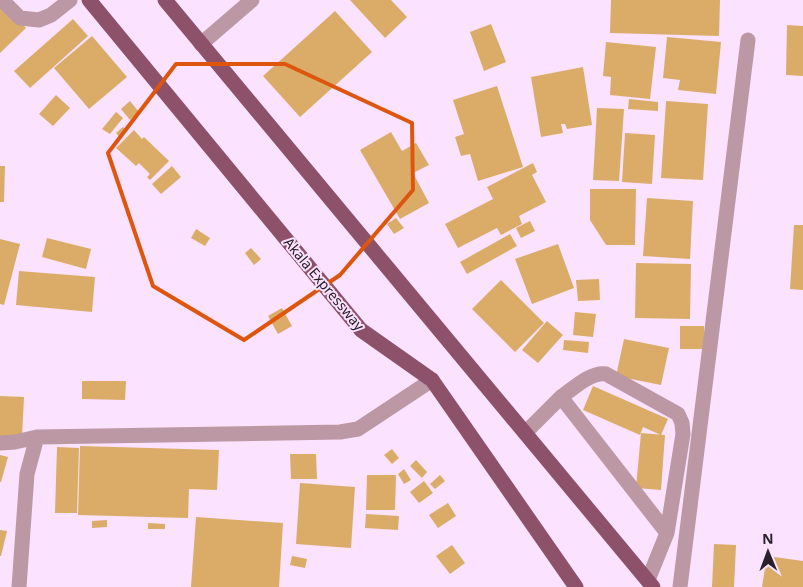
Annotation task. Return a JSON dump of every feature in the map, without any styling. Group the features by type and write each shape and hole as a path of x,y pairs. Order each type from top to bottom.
{"main road":[{"name":"Akala Expressway","path":"89,0 361,330 432,380 576,587"},
{"path":"165,0 650,584"}],"street":[{"path":"2,0 20,18 40,20 51,15 70,0"},
{"path":"201,44 252,0"},
{"path":"680,587 748,40"},
{"path":"525,433 561,397 592,376 600,373 606,374 678,414 682,423 683,434 667,533 650,584"},
{"path":"0,443 37,437 340,432 358,429 432,380"},
{"path":"561,397 667,533"},
{"path":"19,587 27,474 37,437"}],"highlighted area":[{"path":"176,64 285,64 412,123 413,190 340,275 244,340 153,286 108,153"}],"building":[{"path":"350,0 391,0 407,17 385,38"},
{"path":"611,0 720,0 719,36 610,33"},
{"path":"0,2 26,28 0,53"},
{"path":"335,11 372,52 300,117 263,76"},
{"path":"73,19 88,36 30,88 14,71"},
{"path":"491,24 506,62 484,71 470,32"},
{"path":"787,25 803,26 803,76 786,75"},
{"path":"92,36 127,77 89,109 54,68"},
{"path":"667,37 721,42 716,94 678,90 680,80 663,78"},
{"path":"606,42 656,47 650,99 610,95 611,77 603,76"},
{"path":"583,67 592,125 567,129 565,124 561,124 563,133 541,137 531,77"},
{"path":"497,86 523,167 478,181 470,154 461,156 455,137 464,134 453,100"},
{"path":"56,95 70,108 53,126 39,114"},
{"path":"629,99 658,102 658,111 628,109"},
{"path":"130,101 139,112 130,120 121,109"},
{"path":"666,101 708,104 703,180 661,178"},
{"path":"597,108 624,109 619,181 593,180"},
{"path":"116,112 123,118 110,134 102,129"},
{"path":"123,127 127,131 120,138 116,133"},
{"path":"134,130 169,161 150,180 147,177 150,174 139,163 136,166 116,148"},
{"path":"391,132 402,151 416,143 429,165 413,173 429,203 400,219 360,150"},
{"path":"625,133 655,135 652,184 622,182"},
{"path":"533,163 537,172 532,175 546,202 519,216 522,224 501,235 497,228 458,248 445,224 493,199 487,187"},
{"path":"0,166 5,166 4,202 0,202"},
{"path":"172,166 181,177 161,194 152,184"},
{"path":"590,189 636,189 635,245 606,245 590,220"},
{"path":"647,198 693,201 690,259 643,256"},
{"path":"396,218 404,228 394,234 387,224"},
{"path":"530,221 535,231 521,238 516,228"},
{"path":"794,225 803,225 803,290 790,289"},
{"path":"196,229 210,238 205,246 191,238"},
{"path":"510,234 517,246 467,274 460,262"},
{"path":"47,238 91,249 86,269 42,257"},
{"path":"0,239 20,244 4,305 0,304"},
{"path":"558,244 574,288 532,304 515,259"},
{"path":"251,248 261,259 254,265 245,253"},
{"path":"636,263 691,264 690,319 635,318"},
{"path":"19,271 95,277 92,312 16,305"},
{"path":"599,279 600,300 578,301 576,280"},
{"path":"501,280 544,323 515,352 472,309"},
{"path":"282,308 292,326 278,334 268,316"},
{"path":"575,312 596,314 593,337 573,335"},
{"path":"547,321 563,335 538,363 522,350"},
{"path":"680,326 704,326 704,349 680,349"},
{"path":"624,339 669,348 661,385 616,376"},
{"path":"564,340 589,342 588,353 563,350"},
{"path":"82,381 126,381 125,400 82,399"},
{"path":"593,386 668,419 661,435 643,427 640,435 583,410"},
{"path":"0,396 24,397 22,437 0,436"},
{"path":"641,433 665,435 661,490 636,488"},
{"path":"80,446 219,450 217,490 189,489 188,518 78,515"},
{"path":"57,447 79,448 77,513 55,513"},
{"path":"392,449 399,458 392,464 384,455"},
{"path":"290,454 316,454 317,479 291,479"},
{"path":"0,455 8,457 1,482 0,482"},
{"path":"416,460 427,472 422,478 410,466"},
{"path":"404,469 411,480 404,484 398,474"},
{"path":"367,475 396,475 395,510 366,510"},
{"path":"440,475 445,481 435,489 430,484"},
{"path":"424,481 433,493 419,503 410,492"},
{"path":"300,483 355,487 351,548 296,544"},
{"path":"448,503 456,516 438,528 429,515"},
{"path":"366,514 399,516 398,530 365,528"},
{"path":"196,517 283,523 279,587 191,587"},
{"path":"107,520 107,527 92,528 92,521"},
{"path":"148,523 165,524 165,529 148,529"},
{"path":"0,530 7,531 1,556 0,556"},
{"path":"714,544 736,545 734,587 712,587"},
{"path":"452,545 465,563 450,574 436,556"},
{"path":"292,556 307,559 305,568 290,565"},
{"path":"767,556 803,561 803,587 762,587"}]}
